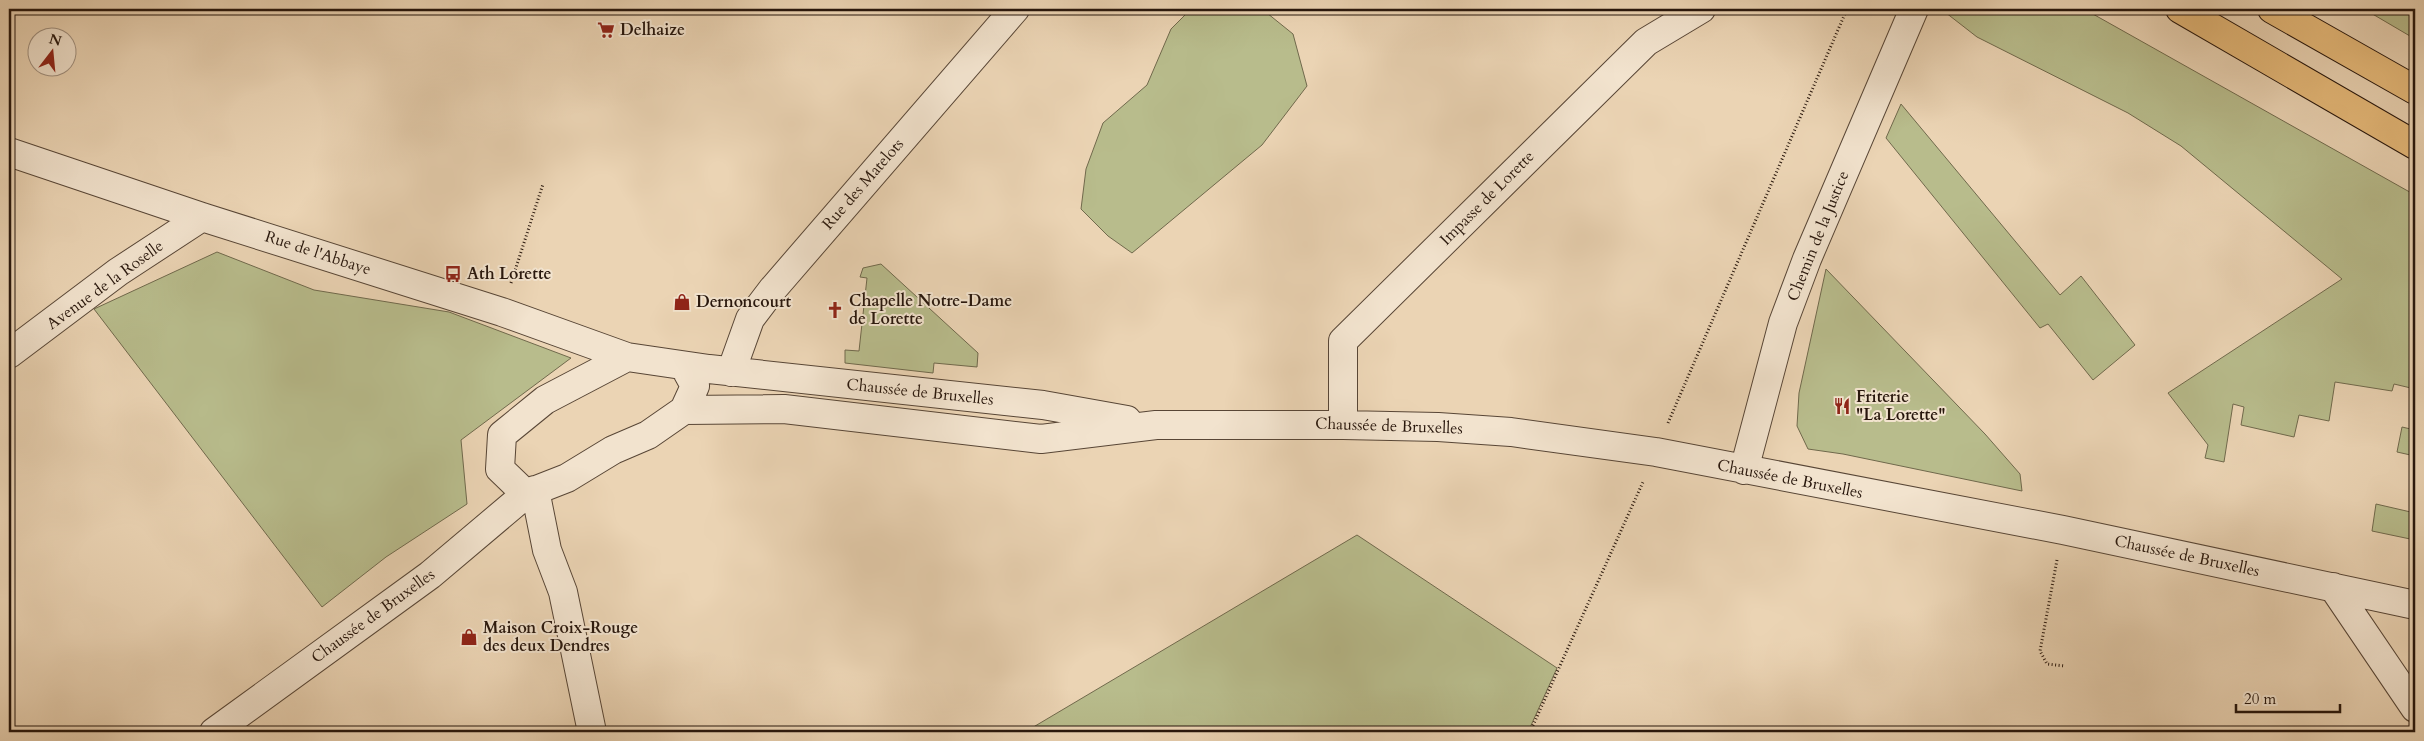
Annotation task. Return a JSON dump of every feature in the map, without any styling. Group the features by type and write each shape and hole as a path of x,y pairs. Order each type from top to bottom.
{"highway":[{"path":"2180,9 2415,145"},
{"path":"2272,9 2415,90"}],"street":[{"name":"Rue des Matelots","path":"731,372 750,319 772,290 1015,9"},
{"name":"Impasse de Lorette","path":"1343,424 1343,341 1646,42 1700,9"},
{"name":"Chemin de la Justice","path":"1744,470 1790,305 1806,259 1914,9"},
{"name":"Rue de l'Abbaye","path":"9,152 202,217 502,312 626,356"},
{"name":"Avenue de la Roselle","path":"9,354 118,272 202,217"},
{"name":"Chaussée de Bruxelles","path":"626,356 731,372 1044,405 1156,426"},
{"path":"592,732 563,592 531,492 500,469 502,435 545,400 626,356"},
{"path":"684,366 695,386 684,410"},
{"name":"Chaussée de Bruxelles","path":"214,732 430,575 531,492 567,478 613,450 648,435 684,410 784,409 1041,439 1156,426 1343,424 1512,432 1656,452 2063,530 2415,604"},
{"path":"2333,587 2415,708"}],"path":[{"path":"1530,732 1656,452 1847,9"},
{"path":"502,312 543,184"},
{"path":"2063,530 2040,651 2047,664 2065,666"}],"green space":[{"path":"1191,9 1262,9 1293,34 1307,86 1262,145 1132,253 1108,236 1081,209 1086,169 1103,123 1147,85 1171,29"},
{"path":"1941,9 2084,9 2415,195 2415,389 2394,384 2392,391 2335,382 2329,421 2299,415 2294,437 2241,425 2244,407 2233,404 2224,462 2205,458 2208,445 2168,393 2342,279 2181,146 2128,113 1977,37"},
{"path":"2364,9 2415,9 2415,39"},
{"path":"1901,104 2060,295 2081,276 2135,345 2093,380 2048,324 2040,328 1886,138"},
{"path":"217,252 314,290 449,312 571,358 461,440 467,504 386,557 322,607 94,309"},
{"path":"881,264 978,353 977,367 934,363 933,373 845,363 845,350 859,351 867,278 860,277 863,268"},
{"path":"1826,269 1985,434 2020,474 2022,491 1843,454 1808,449 1797,426 1799,393"},
{"path":"2402,427 2415,430 2415,456 2397,452"},
{"path":"2376,504 2415,513 2415,540 2372,531"},
{"path":"1357,535 1557,668 1528,732 1025,732"}],"place":[{"name":"Delhaize","path":"606,30"},
{"name":"Ath Lorette","path":"453,274"},
{"name":"Dernoncourt","path":"682,302"},
{"name":"Chapelle Notre-Dame de Lorette","path":"835,310"},
{"name":"Friterie \"La Lorette\"","path":"1842,406"},
{"name":"Maison Croix-Rouge des deux Dendres","path":"469,637"}]}
